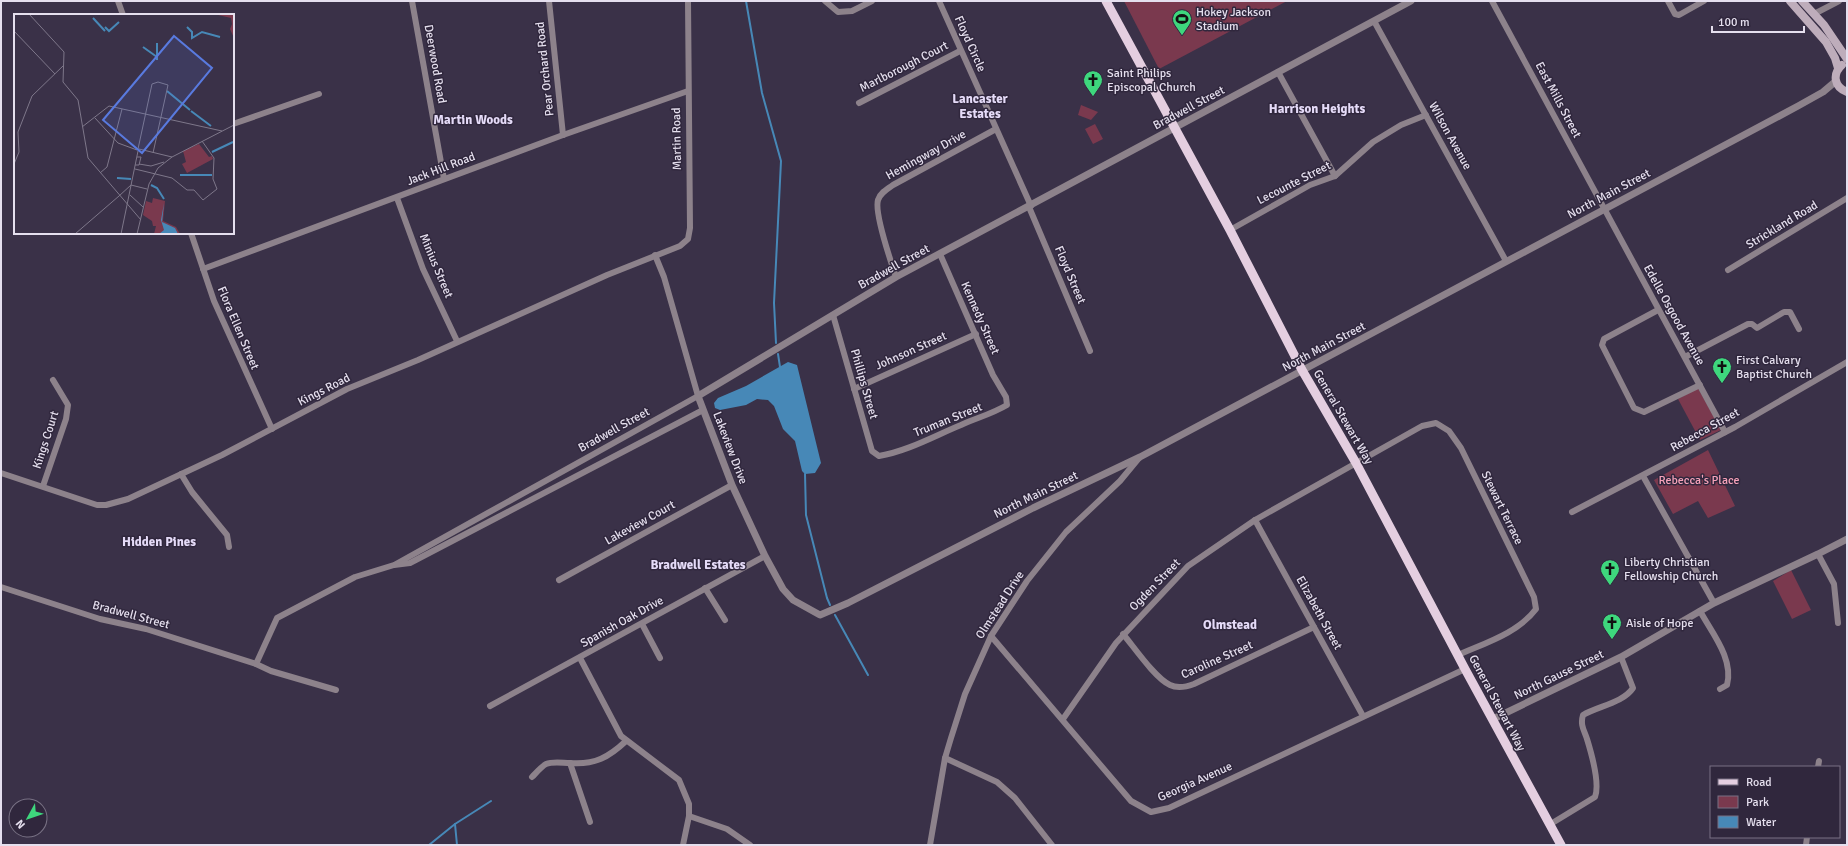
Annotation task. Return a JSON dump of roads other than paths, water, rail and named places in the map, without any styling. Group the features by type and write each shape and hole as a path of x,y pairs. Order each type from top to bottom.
{"main road":[{"name":"General Stewart Way","path":"1106,1 1230,230 1302,370 1356,462 1549,826 1561,845"},
{"path":"1790,1 1826,42 1838,68"},
{"path":"1802,1 1830,33 1847,59"},
{"path":"1841,87 1836,74 1838,68 1847,63"}],"street":[{"path":"118,1 123,14"},
{"name":"Deerwood Road","path":"412,1 444,179"},
{"name":"Pear Orchard Road","path":"549,1 563,135"},
{"name":"Martin Road","path":"655,255 680,246 688,239 690,228 688,1"},
{"path":"825,1 838,12 852,11 872,1"},
{"name":"Floyd Circle","path":"939,1 1030,206"},
{"name":"Bradwell Street","path":"394,565 698,396 896,277 1411,1"},
{"name":"East Mills Street","path":"1492,1 1604,209"},
{"path":"1668,1 1675,14 1679,15 1704,1"},
{"path":"1814,14 1839,1"},
{"name":"Wilson Avenue","path":"1374,21 1506,261"},
{"name":"Marlborough Court","path":"859,103 960,51"},
{"path":"1278,72 1335,176"},
{"name":"North Main Street","path":"830,611 1033,508 1140,457 1823,92 1841,87"},
{"name":"Jack Hill Road","path":"203,269 563,135 688,91"},
{"path":"234,124 319,94"},
{"name":"Lecounte Street","path":"1230,230 1305,188 1335,176 1373,142 1401,125 1426,115"},
{"name":"Hemingway Drive","path":"896,277 879,219 877,201 880,194 893,185 996,129"},
{"name":"Minius Street","path":"397,198 423,269 457,342"},
{"name":"Strickland Road","path":"1728,270 1847,198"},
{"name":"Floyd Street","path":"1030,206 1090,352"},
{"name":"Edelle Osgood Avenue","path":"1604,209 1725,432"},
{"name":"Flora Ellen Street","path":"191,234 214,302 272,429"},
{"name":"Kennedy Street","path":"940,254 994,375 1002,389"},
{"name":"Kings Road","path":"1,473 97,505 128,499 272,429 347,389 655,255"},
{"name":"Lakeview Drive","path":"655,255 664,277 703,410 732,485 765,556 783,589 793,600 820,615 830,611"},
{"path":"1658,310 1604,339 1602,345 1634,408 1644,412 1700,385"},
{"path":"1685,357 1748,324 1752,324 1757,328 1784,312 1790,312 1798,329"},
{"name":"Phillips Street","path":"834,315 872,452 879,456"},
{"name":"Johnson Street","path":"854,389 976,334"},
{"name":"Rebecca Street","path":"1572,512 1725,432 1847,362"},
{"name":"Kings Court","path":"42,486 66,420 68,406 53,380"},
{"name":"Truman Street","path":"879,456 893,454 963,424 991,414 1007,405 1006,397 1002,389"},
{"name":"Bradwell Street","path":"256,664 277,618 348,580 394,565 410,563 703,410"},
{"name":"Stewart Terrace","path":"1356,462 1422,426 1436,423 1448,431 1461,448 1534,598 1536,609 1530,617 1516,629 1458,655"},
{"name":"Olmstead Drive","path":"930,845 945,758 965,694 990,636 1027,581 1066,532 1120,481 1140,457"},
{"name":"Ogden Street","path":"1063,719 1123,634 1188,566 1255,520 1356,462"},
{"path":"181,474 187,485 227,535 229,546"},
{"path":"1643,476 1714,603"},
{"name":"Lakeview Court","path":"559,580 732,485"},
{"name":"Elizabeth Street","path":"1255,520 1363,716"},
{"name":"North Gause Street","path":"1493,720 1620,657 1714,603 1847,539"},
{"path":"1818,554 1834,584 1838,623"},
{"name":"Spanish Oak Drive","path":"490,706 765,556"},
{"name":"Bradwell Street","path":"1,587 100,619 146,629 256,664 271,671 336,690"},
{"path":"705,588 725,620"},
{"path":"1700,611 1725,657 1730,674 1727,685 1720,689"},
{"path":"642,624 660,658"},
{"name":"Caroline Street","path":"1123,634 1159,676 1170,685 1181,688 1194,684 1314,627"},
{"name":"Georgia Avenue","path":"990,636 1063,719 1131,801 1151,812 1169,808 1465,669"},
{"path":"1549,826 1596,797 1597,792 1593,767 1587,739 1582,726 1582,720 1583,715 1623,697 1634,688 1620,657"},
{"path":"580,658 621,736 663,766 679,780 689,804 689,816 683,845"},
{"path":"532,777 546,764 553,762 570,763 594,761 604,758 612,754 626,741"},
{"path":"945,758 998,782 1015,798 1052,845"},
{"path":"570,763 590,822"},
{"path":"689,816 726,829 750,845"}],"water":[{"path":"788,362 797,365 821,463 815,473 805,474 802,471 795,441 783,429 774,406 768,400 757,399 746,405 720,410 715,408 714,403 718,398 746,386"}],"waterway":[{"path":"746,1 762,93 781,161 774,303 776,343"},
{"path":"778,354 780,367"},
{"path":"805,474 806,515 830,605"},
{"path":"835,615 868,675"},
{"path":"429,845 455,824 491,801"},
{"path":"455,824 457,845"}],"place":[{"name":"Hokey Jackson Stadium","path":"1182,36"},
{"name":"Saint Philips Episcopal Church","path":"1093,97"},
{"name":"First Calvary Baptist Church","path":"1722,384"},
{"name":"Liberty Christian Fellowship Church","path":"1610,586"},
{"name":"Aisle of Hope","path":"1612,640"}],"district":[{"name":"Lancaster Estates","path":"980,106"},
{"name":"Harrison Heights","path":"1317,109"},
{"name":"Martin Woods","path":"473,120"},
{"name":"Hidden Pines","path":"159,542"},
{"name":"Bradwell Estates","path":"698,565"},
{"name":"Olmstead","path":"1230,625"}],"park label":[{"name":"Rebecca's Place","path":"1699,480"}]}
